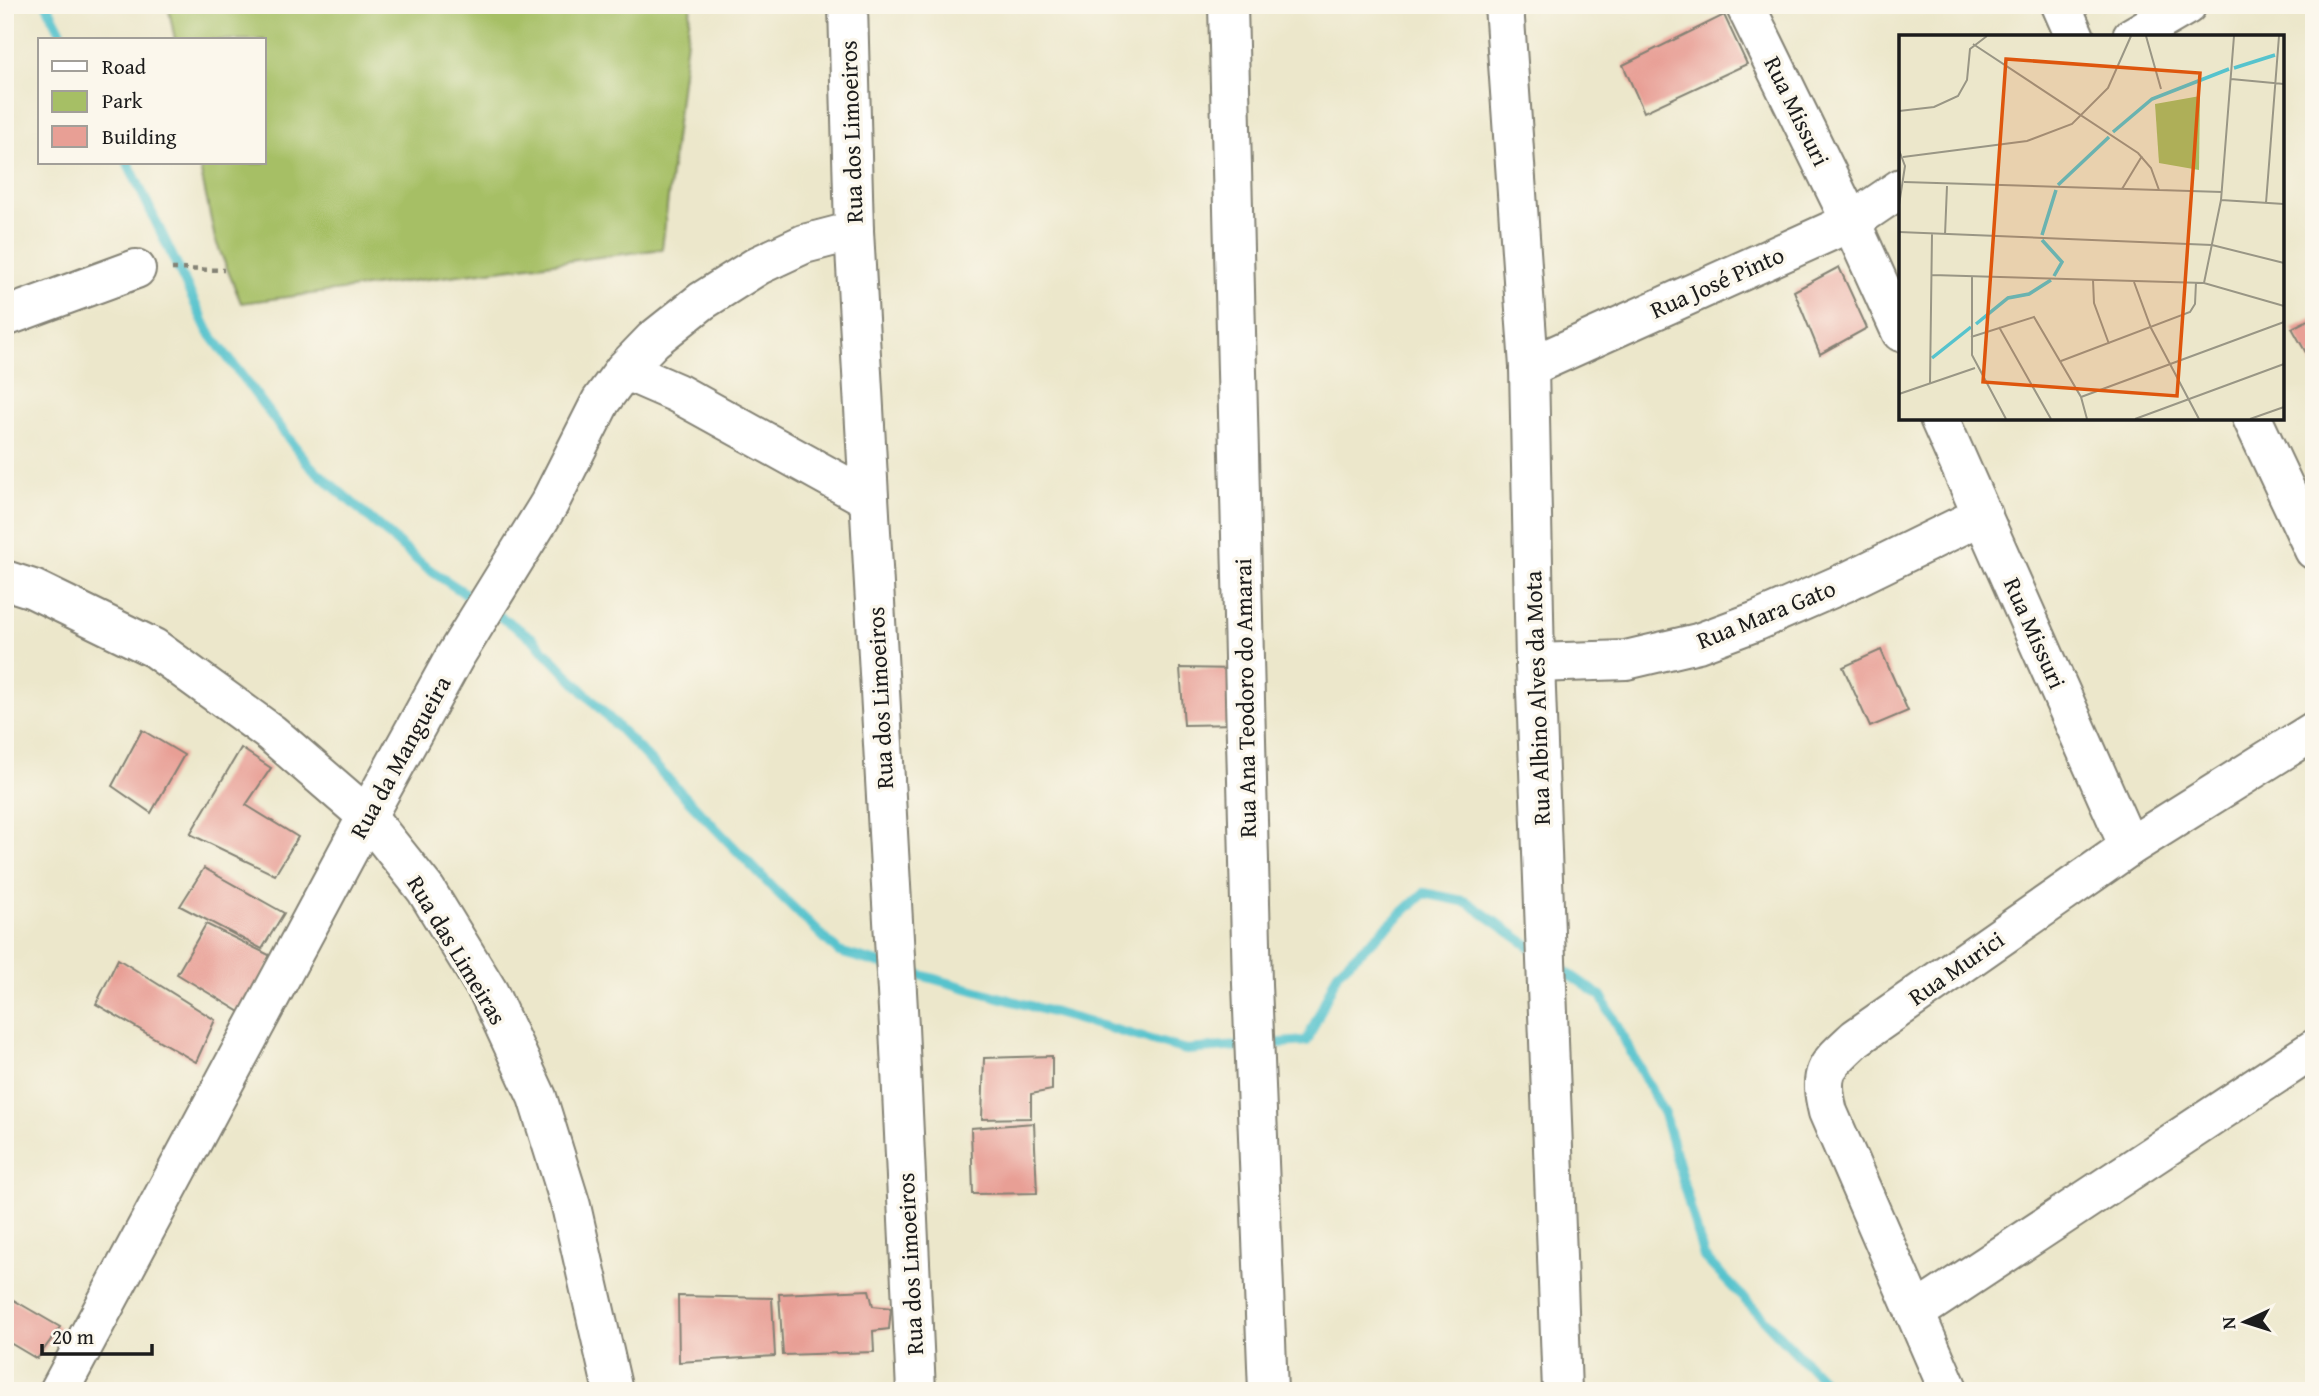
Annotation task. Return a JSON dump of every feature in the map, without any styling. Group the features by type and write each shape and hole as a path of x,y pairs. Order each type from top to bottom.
{"street":[{"name":"Rua dos Limoeiros","path":"848,5 854,231 899,1027 916,1391"},
{"name":"Rua Ana Teodoro do Amarai","path":"1228,5 1252,984 1268,1391"},
{"name":"Rua Albino Alves da Mota","path":"1504,5 1529,367 1535,663 1562,1391"},
{"name":"Rua Missuri","path":"1745,5 1851,222 1899,328"},
{"path":"2061,5 2074,35"},
{"path":"2135,35 2187,5"},
{"name":"Rua José Pinto","path":"1529,367 1851,222 1899,189"},
{"name":"Rua da Mangueira","path":"59,1391 367,816 454,658 549,504 601,401 624,370 653,340 702,301 759,265 804,244 854,231"},
{"path":"5,317 136,269"},
{"path":"624,370 677,393 869,499"},
{"name":"Rua Missuri","path":"1941,420 2129,847"},
{"path":"2253,420 2314,550"},
{"name":"Rua Mara Gato","path":"1535,663 1626,660 1698,643 1757,621 1846,582 1983,515"},
{"name":"Rua das Limeiras","path":"5,580 33,590 154,648 271,733 367,816 426,890 489,993 537,1097 570,1206 613,1391"},
{"name":"Rua Murici","path":"1949,1391 1828,1112 1822,1088 1829,1063 1856,1038 2129,847 2314,731"},
{"path":"1915,1313 2314,1049"}],"path":[{"path":"212,269 224,270"}],"green space":[{"path":"168,5 691,5 662,249 241,303 215,239 199,164 266,164 266,38 175,38"}],"building":[{"path":"1724,15 1747,64 1644,112 1623,65"},
{"path":"1839,267 1867,328 1820,354 1794,291"},
{"path":"2314,317 2314,367 2292,328"},
{"path":"1881,650 1908,711 1870,727 1843,667"},
{"path":"1180,668 1238,669 1238,724 1184,725"},
{"path":"142,730 184,755 151,813 112,786"},
{"path":"241,748 271,768 246,805 298,837 275,875 190,834"},
{"path":"204,868 284,913 262,949 180,906"},
{"path":"206,924 273,957 242,1013 177,974"},
{"path":"118,959 215,1020 196,1062 96,1004"},
{"path":"1052,1056 1052,1090 1031,1094 1031,1118 982,1119 984,1058"},
{"path":"1034,1123 1037,1193 973,1194 971,1128"},
{"path":"869,1290 873,1306 891,1308 889,1329 873,1331 874,1352 783,1355 779,1294"},
{"path":"5,1295 60,1327 37,1359 5,1340"},
{"path":"678,1296 772,1298 775,1356 679,1362"}],"waterway":[{"path":"47,5 64,38"},
{"path":"128,164 208,331 308,464 424,566 532,638 774,889 839,952 1186,1050 1307,1041 1338,972 1424,893 1467,902 1538,952"},
{"path":"1556,965 1601,996 1664,1114 1704,1257 1833,1391"}]}
